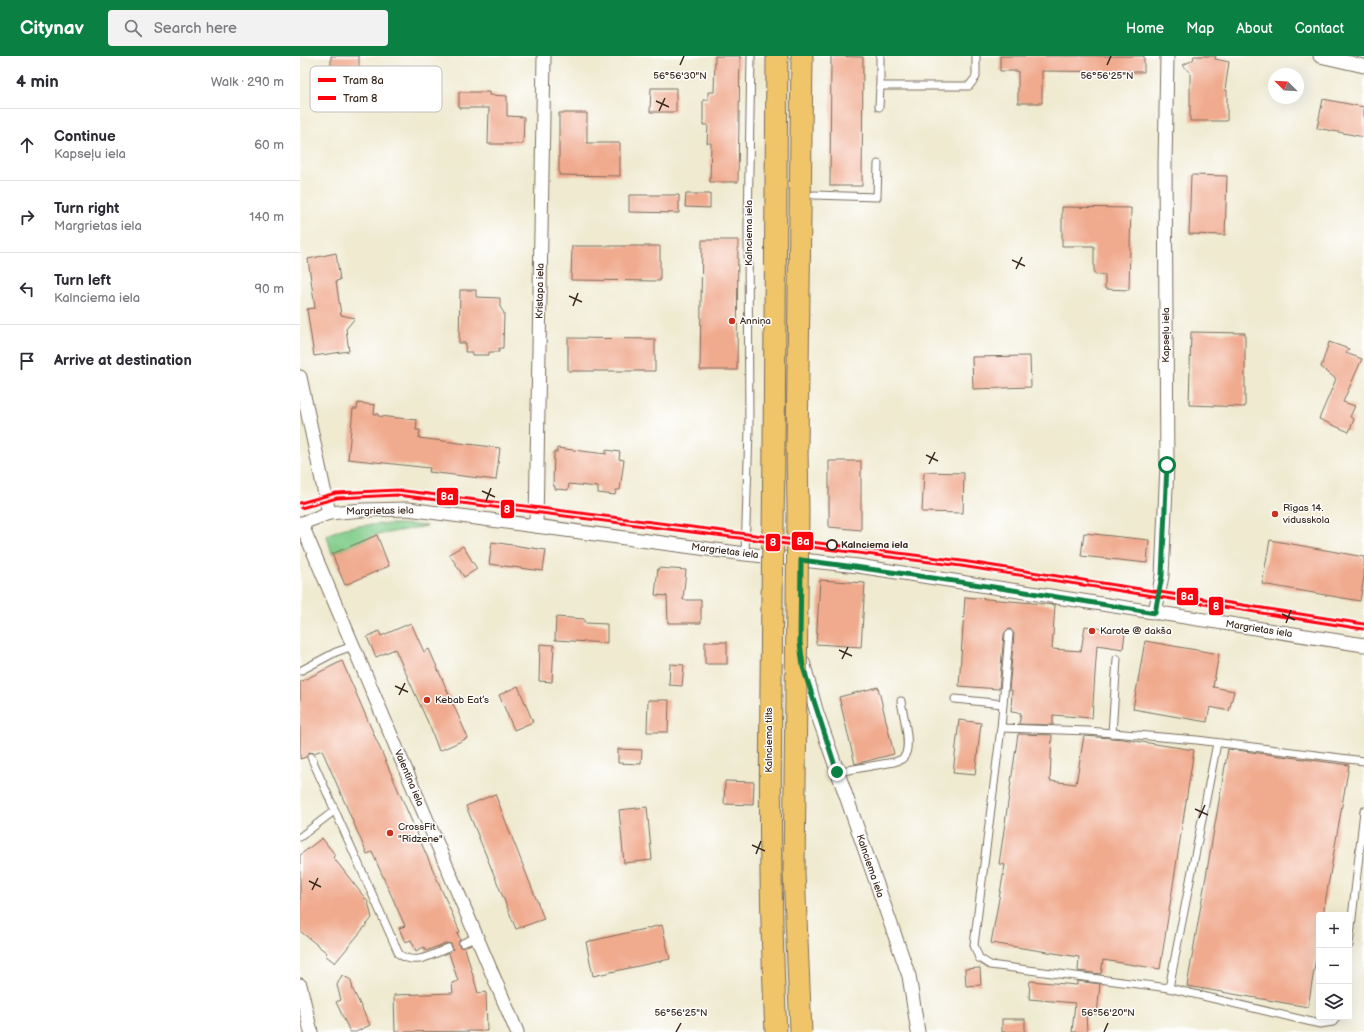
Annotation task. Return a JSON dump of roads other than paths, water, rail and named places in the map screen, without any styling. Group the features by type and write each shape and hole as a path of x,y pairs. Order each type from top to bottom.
{"main road":[{"name":"Kalnciema tilts","path":"776,1032 770,879 769,716 774,449 777,56"},
{"path":"801,1032 794,872 802,56"}],"street":[{"name":"Kristapa iela","path":"536,526 544,56"},
{"name":"Kapseļu iela","path":"1155,613 1162,576 1167,465 1165,164 1167,56"},
{"path":"1320,56 1364,66"},
{"path":"300,377 329,513"},
{"name":"Margrietas iela","path":"300,524 329,513 363,510 408,509 769,557 858,566 1364,645"},
{"name":"Valentīna iela","path":"300,524 517,1032"},
{"name":"Kalnciema iela","path":"801,560 796,630 803,667 837,772 909,976 918,1032"},
{"path":"300,985 311,1032"}],"lane":[{"name":"Kalnciema iela","path":"746,554 749,457 748,227 751,56"},
{"path":"879,107 880,56"},
{"path":"880,86 969,86 976,77 976,56"},
{"path":"814,195 877,197 878,164"},
{"path":"765,751 769,557"},
{"path":"768,630 776,630"},
{"path":"1009,634 1001,728 974,945 979,958 990,965 1169,988 1320,1024 1333,1022 1335,1020"},
{"path":"300,671 336,652 353,646"},
{"path":"1112,733 1117,659"},
{"path":"766,712 784,709 811,694"},
{"path":"955,698 1002,704"},
{"path":"837,772 894,762 903,758 908,750 908,743 901,701"},
{"path":"1001,728 1112,733 1217,743 1364,761"},
{"path":"1169,988 1217,743"},
{"path":"310,757 399,954 406,960 417,960 448,948"},
{"path":"300,837 334,811"},
{"path":"1352,917 1364,811"},
{"path":"463,943 477,937"}],"tram line":[{"name":"8a","path":"300,503 336,493 397,490 962,561 1364,624"},
{"name":"8","path":"301,508 337,498 397,495 961,566 1363,629"}],"place":[{"name":"Anniņa","path":"732,321"},
{"name":"Rīgas 14. vidusskola","path":"1275,514"},
{"name":"Kalnciema iela","path":"832,545"},
{"name":"Karote @ dakša","path":"1092,631"},
{"name":"Kebab Eat’s","path":"427,700"},
{"name":"CrossFit \"Rīdzene\"","path":"390,833"}]}
